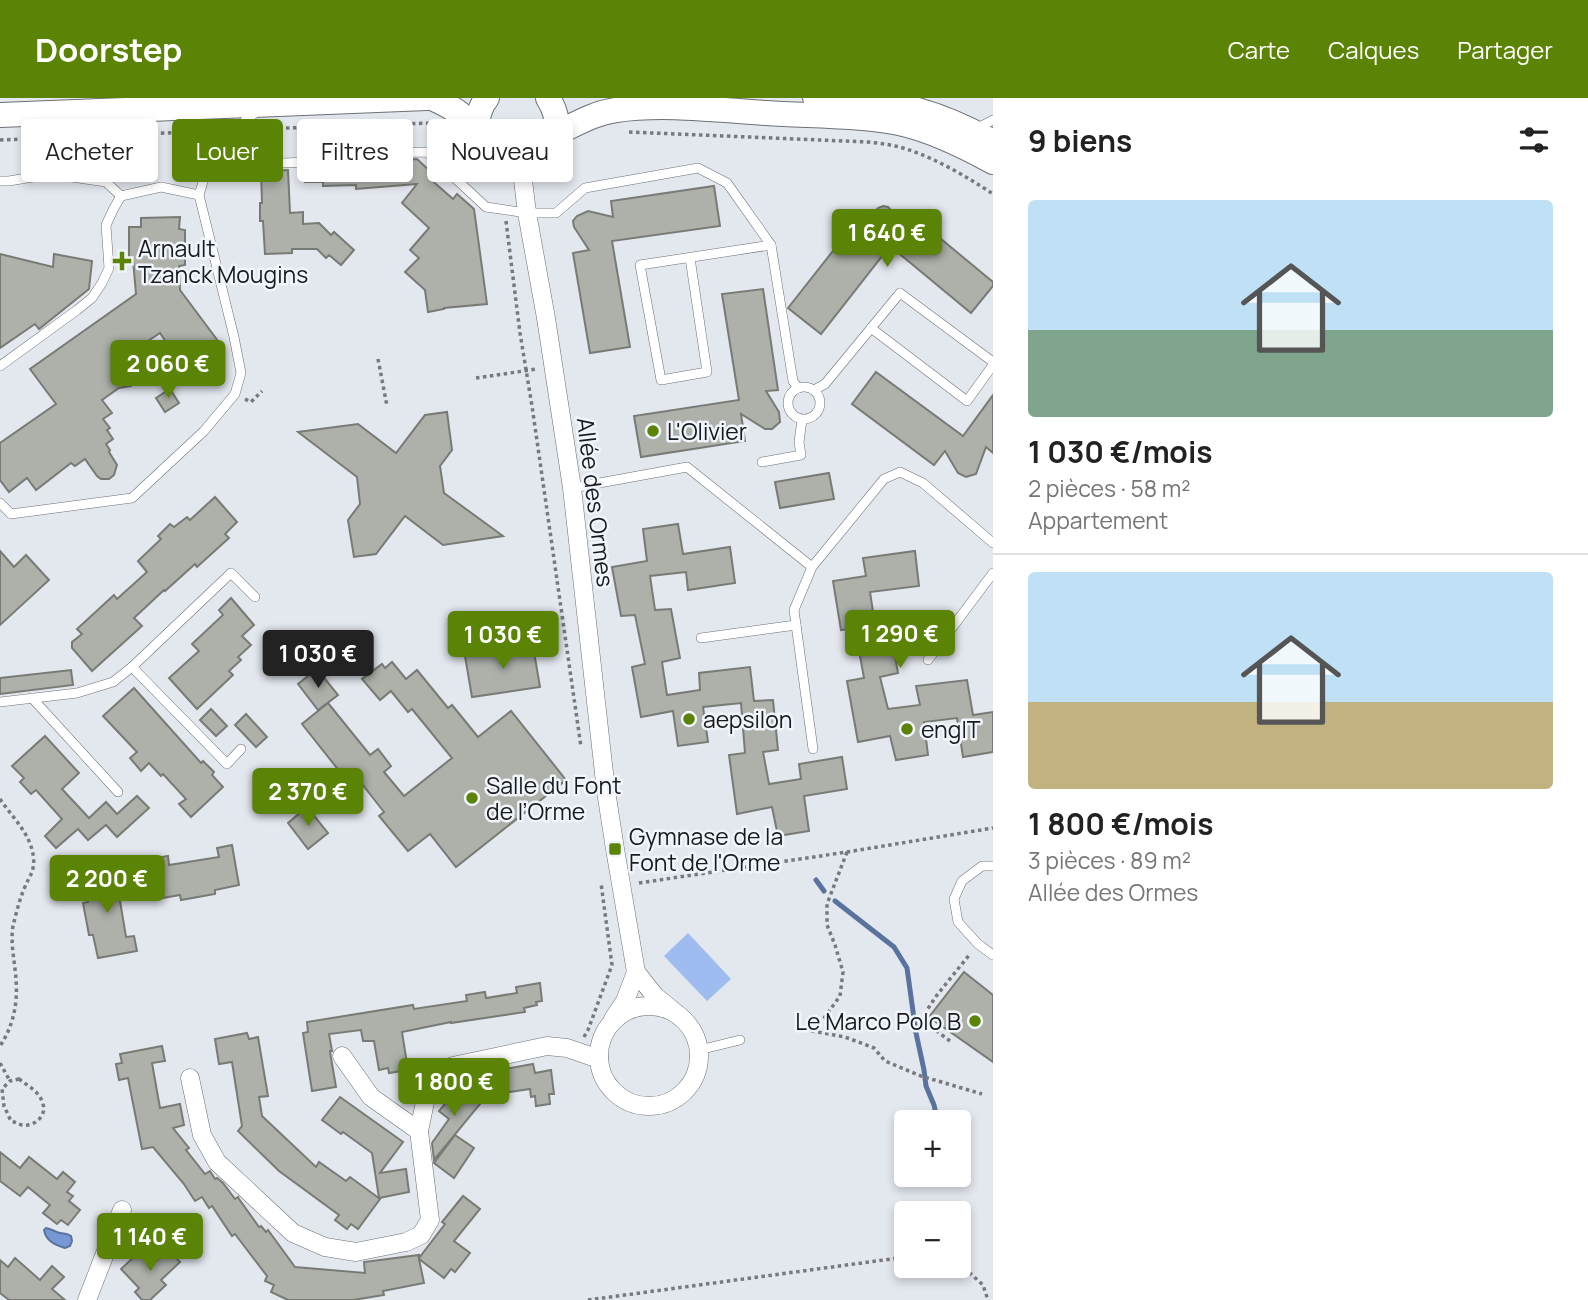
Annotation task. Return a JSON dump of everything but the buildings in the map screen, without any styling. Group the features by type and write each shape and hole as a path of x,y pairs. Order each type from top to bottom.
{"main road":[{"path":"0,115 429,98 456,109 467,119"},
{"path":"478,119 487,98"},
{"path":"548,98 555,108 558,119"},
{"path":"815,98 901,106 986,131"},
{"path":"573,125 588,117 614,110 640,108 872,119 925,131 993,162"}],"street":[{"name":"Allée des Ormes","path":"523,182 572,488 605,777 636,972"},
{"path":"636,972 655,996 690,1027 699,1050 698,1065 692,1080 682,1093 669,1102 654,1105 638,1104 623,1098 611,1088 599,1059 603,1035 625,1001 636,972"},
{"path":"610,1025 621,1014 636,1007 652,1006 668,1010 682,1018"},
{"path":"190,1078 202,1135 217,1162 293,1233 325,1247 356,1252 421,1235 430,1220 419,1130 426,1097 453,1066 547,1046 568,1048 599,1059"},
{"path":"342,1056 371,1097 419,1130"},
{"path":"87,1300 122,1210"}],"lane":[{"path":"0,503 10,514 132,498 204,431 235,394 241,373 199,195 209,162 224,139 268,104"},
{"path":"283,163 310,162 326,154 427,152 486,207 527,214 556,213 585,188 698,168 727,183 771,245 793,381 797,388"},
{"path":"0,181 51,174 106,182 121,196"},
{"path":"0,366 92,298 109,268 106,225 121,196 161,187 199,195"},
{"path":"691,258 707,372 661,380 640,265 771,245"},
{"path":"814,390 825,384 871,328 900,293 993,363 967,401 871,328"},
{"path":"808,387 814,390 820,399 820,408 816,415 802,420 795,417 789,411 791,393 797,388 808,387"},
{"path":"762,462 801,455 799,442 802,420"},
{"path":"572,488 687,467 812,567"},
{"path":"813,748 794,610 812,567 884,480 900,471 923,483 993,542"},
{"path":"0,702 77,693 113,682 231,573 255,597"},
{"path":"928,660 989,587 993,573"},
{"path":"701,638 796,625"},
{"path":"132,667 227,764 242,749"},
{"path":"32,698 118,792"},
{"path":"993,866 982,866 962,881 954,900 958,922 978,944 993,955"},
{"path":"699,1050 740,1040"}],"path":[{"path":"283,128 427,124"},
{"path":"618,132 888,145 970,178 993,194"},
{"path":"0,140 172,133"},
{"path":"504,209 582,750"},
{"path":"378,359 387,406"},
{"path":"476,378 553,367"},
{"path":"0,799 30,842 33,856 32,875 24,888 12,928 16,981 15,1013 0,1046"},
{"path":"621,886 993,828"},
{"path":"847,852 827,904 827,925 842,972 840,996 824,1018 807,1030 845,1037 874,1048 884,1061 921,1076 982,1094"},
{"path":"576,1051 588,1030 612,965 600,876"},
{"path":"950,1041 921,1019 978,944"},
{"path":"0,1063 10,1081"},
{"path":"19,1079 36,1092 44,1105 42,1115 33,1124 24,1126 11,1121 4,1105 2,1089 10,1081 19,1079"},
{"path":"588,1300 894,1259"},
{"path":"971,1274 983,1285 988,1300"}],"shaded area":[{"path":"688,933 731,979 707,1001 664,956"},
{"path":"46,1228 71,1236 70,1246 65,1248 52,1242 45,1234"}],"waterway":[{"path":"816,880 824,891"},
{"path":"835,901 894,947 907,968 926,1086 935,1110"}],"place":[{"name":"Arnault Tzanck Mougins","path":"122,261"},
{"name":"L'Olivier","path":"653,431"},
{"name":"aepsilon","path":"689,719"},
{"name":"engIT","path":"907,729"},
{"name":"Salle du Font de l’Orme","path":"472,798"},
{"name":"Gymnase de la Font de l'Orme","path":"615,849"},
{"name":"Le Marco Polo B","path":"975,1021"}]}
